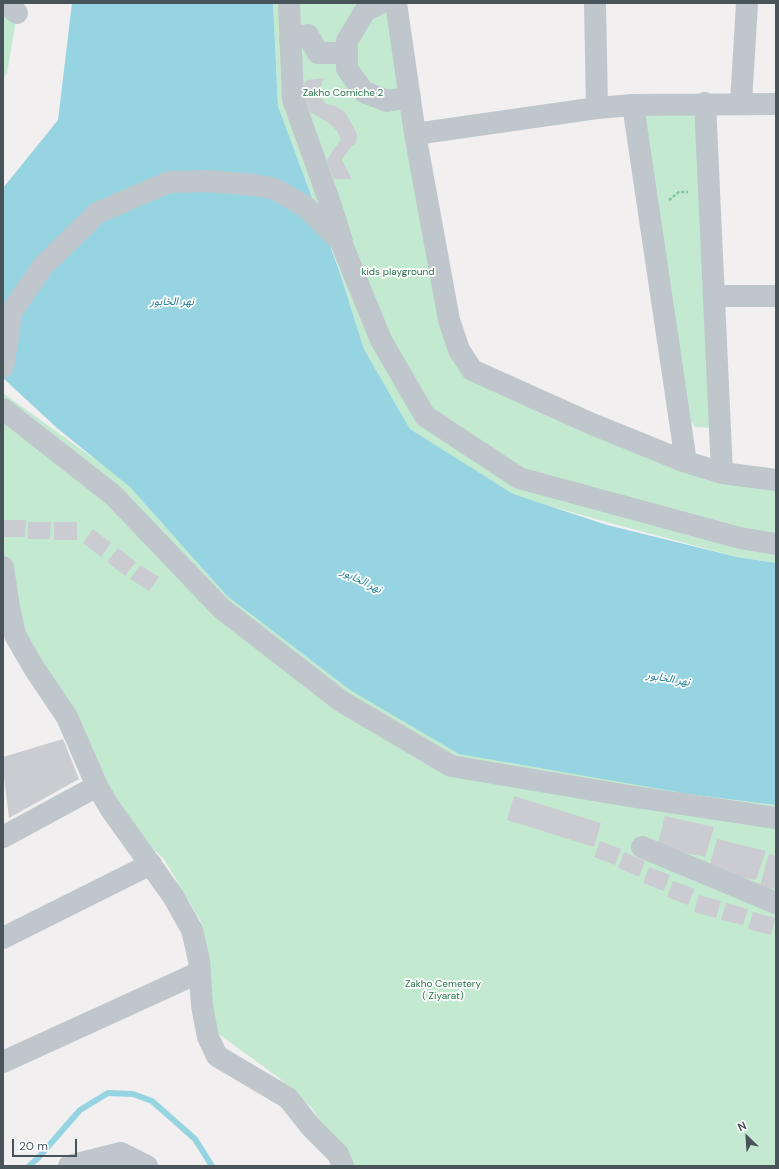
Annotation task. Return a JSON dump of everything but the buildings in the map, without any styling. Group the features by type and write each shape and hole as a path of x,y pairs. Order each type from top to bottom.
{"street":[{"path":"289,3 293,99 331,206 351,269"},
{"path":"380,3 365,11 347,41 347,69 364,92 387,101 410,97"},
{"path":"396,3 415,134 448,320 459,350 472,370 592,424 686,462 722,474 776,480"},
{"path":"595,3 597,108"},
{"path":"741,103 747,3"},
{"path":"290,40 308,35 318,53"},
{"path":"318,53 347,53"},
{"path":"292,72 309,65 318,53"},
{"path":"415,134 597,108 633,105 705,103 776,104"},
{"path":"705,103 722,474"},
{"path":"633,105 686,462"},
{"path":"3,367 12,311 43,266 97,212 169,182 208,181 254,185 275,190 306,207 341,242 381,340 426,416 519,478 740,538 776,544"},
{"path":"714,296 776,296"},
{"path":"3,409 113,495 220,608 341,701 451,766 629,796 776,818"},
{"path":"3,567 15,635 34,668 67,717 97,786 110,808 173,896 192,930 199,960 202,1006 208,1037 217,1056 288,1098 311,1127 338,1154 343,1166"},
{"path":"3,837 97,786"},
{"path":"642,846 776,903"},
{"path":"3,938 151,864"},
{"path":"3,1062 200,972"},
{"path":"69,1166 121,1153 147,1166"}],"path":[{"path":"651,226 661,206 679,192 688,192 710,201"}],"green space":[{"path":"3,3 19,3 7,73 3,79"},
{"name":"Zakho Corniche 2","path":"273,3 396,3 424,186 472,370 686,462 776,480 776,563 737,557 515,496 410,429 364,349 338,266 278,106"},
{"path":"699,110 712,428 695,427 687,416 644,118 650,113"},
{"name":"Zakho Cemetery ( Ziyarat)","path":"3,393 124,480 227,596 350,690 695,795 776,805 776,1166 346,1166 312,1108 279,1078 216,1032 201,922 164,859 133,831 12,620 3,555"}],"water":[{"name":"نهر الخابور","path":"72,3 273,3 278,106 339,270 364,349 410,429 513,494 607,525 737,557 776,563 776,805 695,795 459,754 350,690 227,596 130,487 57,428 3,378 3,188 58,120"}],"waterway":[{"path":"29,1166 38,1158 80,1110 108,1093 133,1094 152,1101 195,1139 212,1166"}],"park label":[{"name":"kids playground","path":"398,272"}]}
